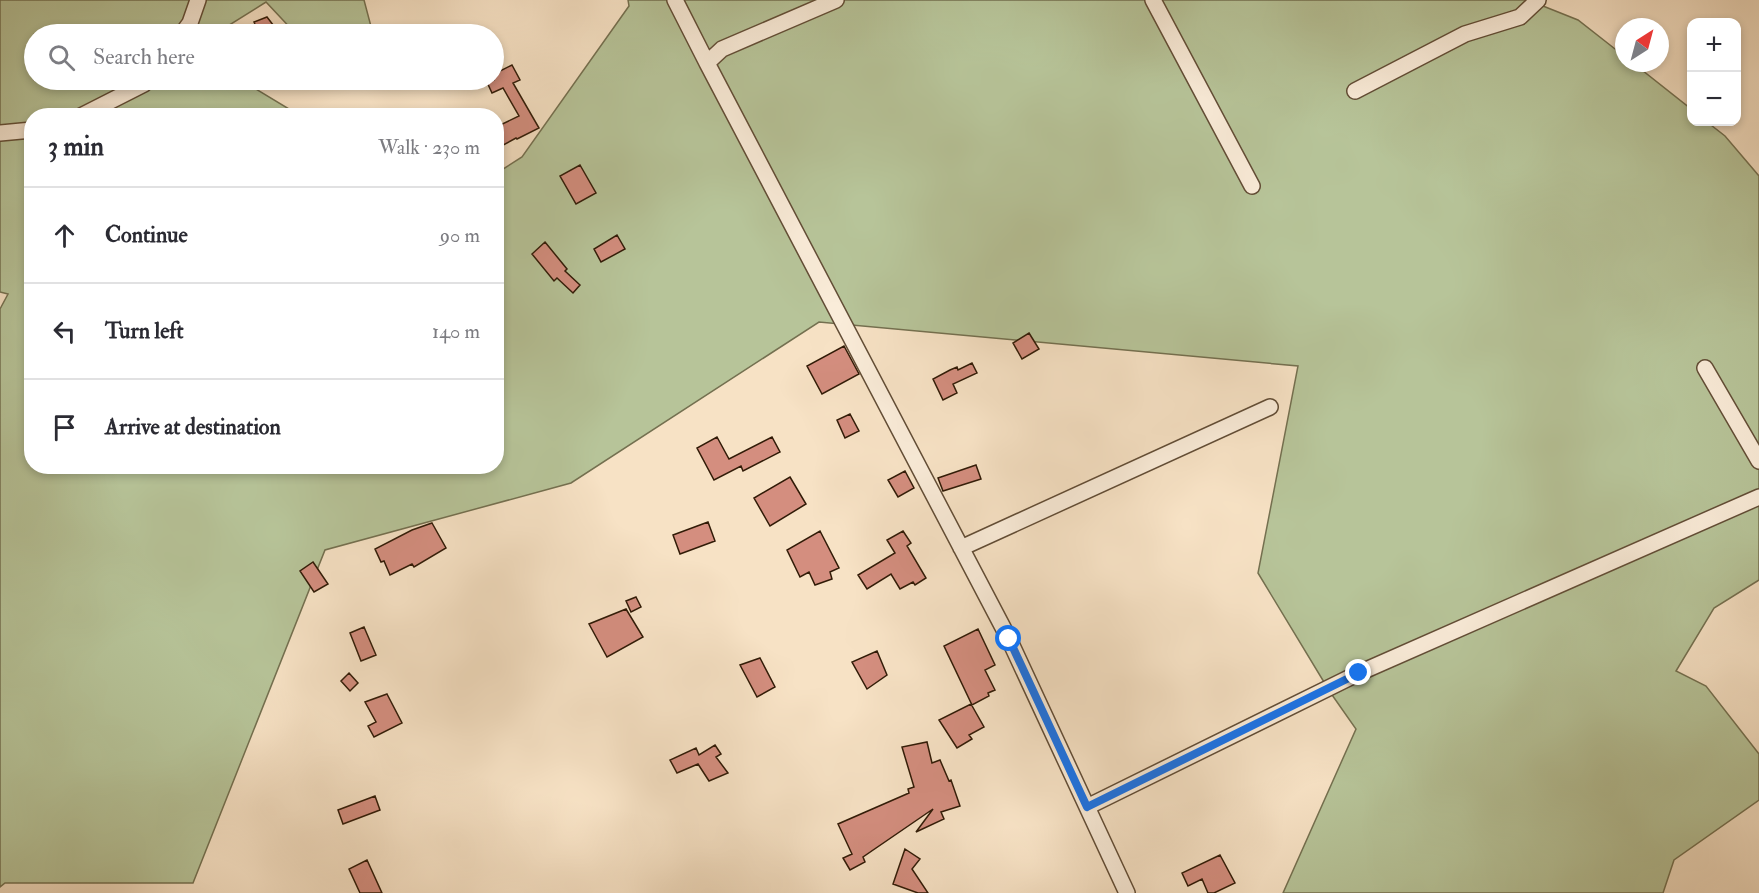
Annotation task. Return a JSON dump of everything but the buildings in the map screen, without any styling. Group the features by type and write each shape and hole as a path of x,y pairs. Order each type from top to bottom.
{"street":[{"path":"189,24 198,0"},
{"path":"675,0 1009,639 1128,893"},
{"path":"707,63 722,49 836,0"},
{"path":"1153,0 1252,186"},
{"path":"1355,91 1465,34 1520,17 1538,0"},
{"path":"97,108 132,90"},
{"path":"0,133 24,131"},
{"path":"1705,368 1759,461"},
{"path":"961,548 1270,407"},
{"path":"1087,807 1359,673 1759,497"}],"green space":[{"path":"0,0 364,0 370,24 287,24 266,2 231,24 24,24 24,90 258,90 287,108 24,108 24,474 504,474 504,169 522,157 629,6 628,0 1528,0 1578,20 1615,49 1615,72 1644,72 1687,106 1687,126 1712,126 1725,136 1759,176 1759,580 1714,608 1676,671 1706,686 1759,754 1759,800 1674,860 1663,893 1283,893 1356,729 1330,692 1258,573 1298,366 819,322 571,483 325,550 193,883 5,883 0,887 0,309 8,294 0,292"}],"route":[{"path":"1009,639 1087,807 1359,673"}]}
